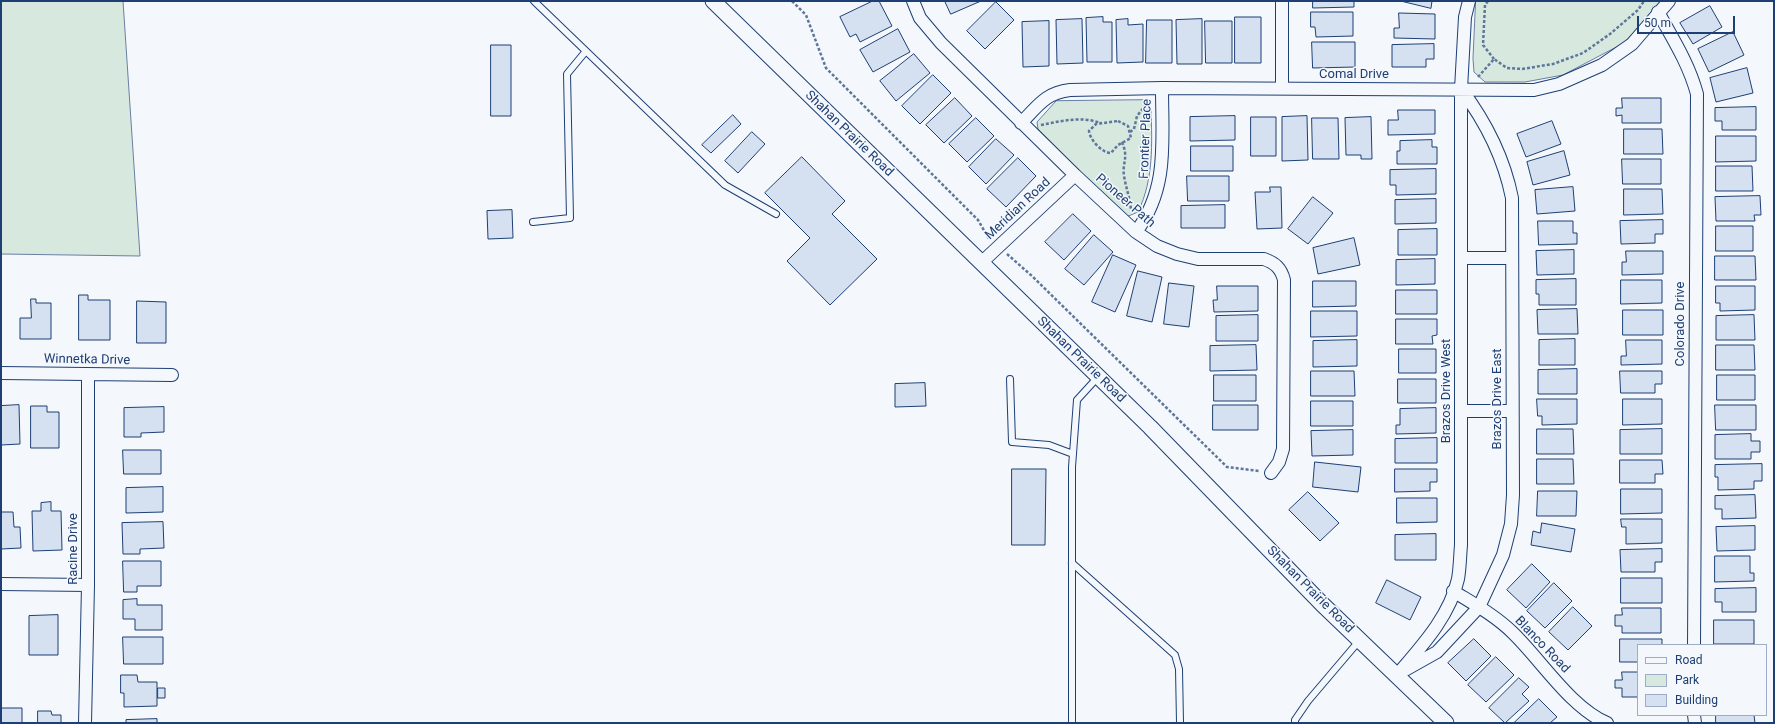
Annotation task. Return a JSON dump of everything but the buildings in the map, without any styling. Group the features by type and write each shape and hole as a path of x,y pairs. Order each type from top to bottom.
{"street":[{"name":"Shahan Prairie Road","path":"713,1 1098,377 1322,604 1446,723"},
{"name":"Pioneer Path","path":"913,1 920,18 941,43 1074,175 1136,232 1157,246 1177,254 1198,259 1264,259 1271,262 1282,272 1284,280 1283,449 1279,462 1271,473"},
{"path":"1282,1 1282,88"},
{"name":"Brazos Drive West","path":"1397,675 1434,632 1458,579 1461,545 1462,89 1465,17 1469,1"},
{"name":"Comal Drive","path":"1020,122 1048,96 1057,92 1070,90 1162,88 1534,90 1559,84 1581,76 1602,65 1632,44 1669,1"},
{"name":"Colorado Drive","path":"1658,12 1685,62 1692,77 1697,94 1694,644"},
{"name":"Frontier Place","path":"1136,232 1147,217 1160,180 1162,163 1162,88"},
{"name":"Brazos Drive East","path":"1397,675 1437,652 1479,607 1503,555 1511,524 1513,495 1512,198 1507,175 1495,146 1475,108 1462,89"},
{"name":"Meridian Road","path":"981,263 1074,175"},
{"path":"1462,258 1512,258"},
{"name":"Winnetka Drive","path":"1,373 172,375"},
{"name":"Racine Drive","path":"85,723 88,585 88,375"},
{"path":"1461,411 1512,411"},
{"path":"1,584 88,585"},
{"name":"Blanco Road","path":"1453,591 1479,607 1513,633 1584,708 1599,720 1607,723"}],"lane":[{"path":"534,1 726,185 776,214"},
{"path":"533,222 570,218 567,74 586,51"},
{"path":"1072,723 1073,454 1077,400 1098,377"},
{"path":"1010,379 1012,442 1049,445 1073,454"},
{"path":"1072,563 1175,655 1178,669 1180,723"},
{"path":"1295,723 1295,720 1308,701 1360,640"}],"path":[{"path":"792,1 806,15 826,68 978,220 988,238 1032,276 1227,467 1271,473"},
{"path":"1488,1 1485,5 1482,45 1494,59 1506,68 1522,69 1554,64 1583,52 1610,34 1638,10 1644,1"},
{"path":"1478,77 1494,59"},
{"path":"1130,133 1134,128 1137,116 1148,102"},
{"path":"1040,125 1076,119 1092,120 1101,123"},
{"path":"1118,121 1124,123 1128,126 1131,138 1122,142 1111,153 1107,153 1092,140 1089,131 1096,124 1101,123 1118,121"},
{"path":"1122,142 1126,152 1124,172 1130,199 1131,214"}],"green space":[{"path":"1,1 123,1 140,256 1,254"},
{"path":"1476,1 1662,1 1624,43 1563,75 1525,82 1485,82 1474,72 1473,59"},
{"path":"1144,100 1151,108 1152,148 1147,187 1138,212 1126,217 1038,129 1037,122 1056,101"}]}
